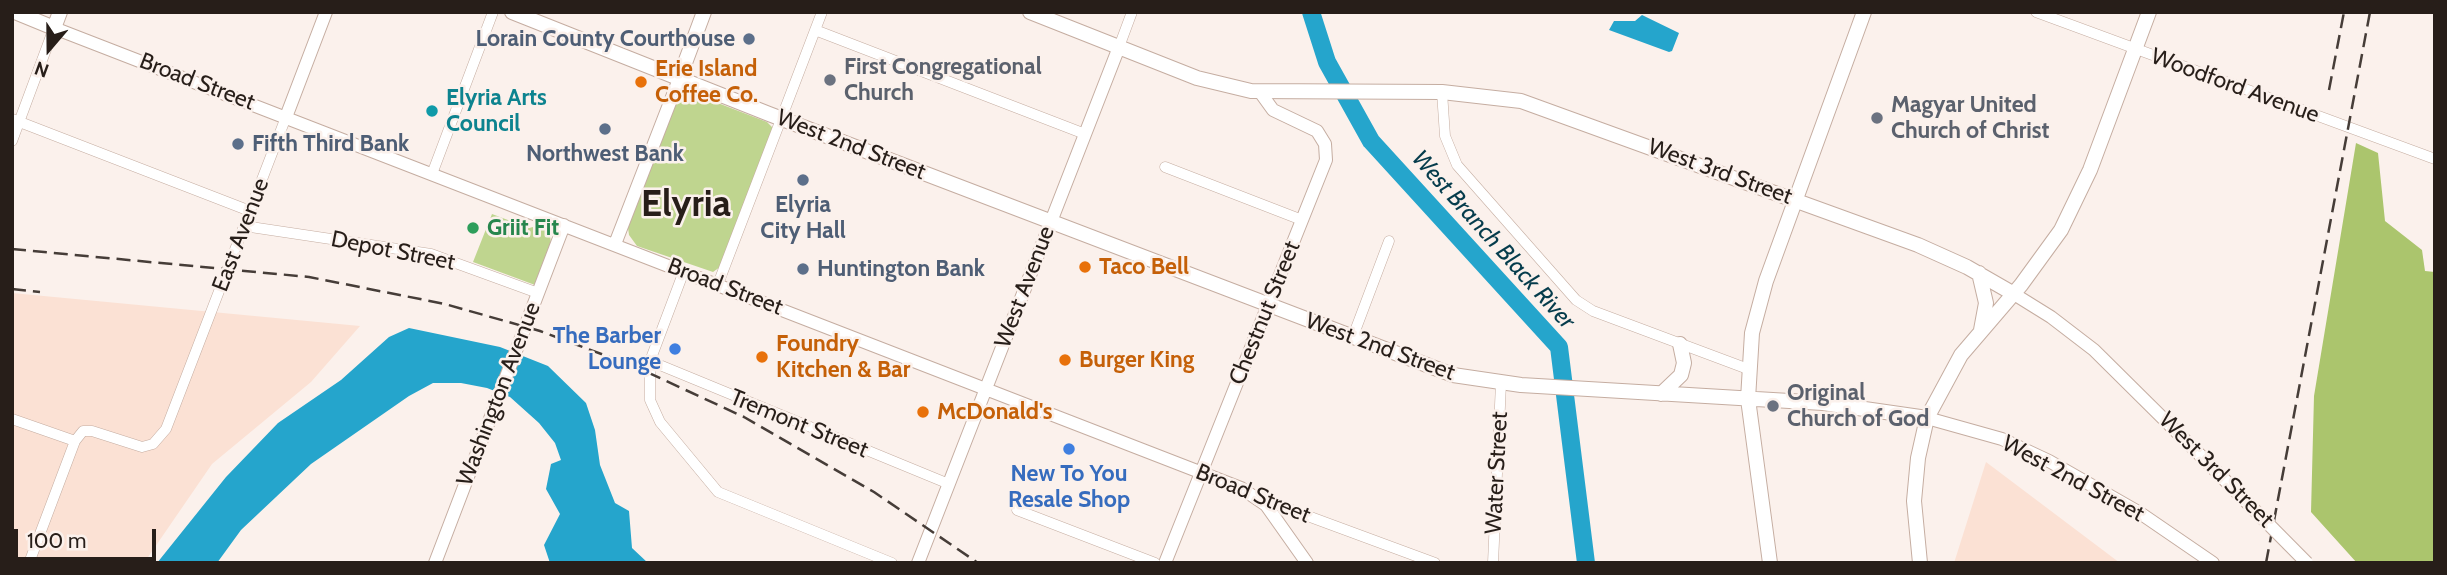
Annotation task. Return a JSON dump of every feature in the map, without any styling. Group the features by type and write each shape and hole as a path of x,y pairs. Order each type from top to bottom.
{"main road":[{"name":"Broad Street","path":"15,12 54,27"},
{"path":"54,27 60,12"},
{"name":"West 2nd Street","path":"512,12 781,119 1443,372 1501,383 1850,405 1927,418"},
{"path":"678,79 704,12"},
{"name":"West 3rd Street","path":"1030,12 1208,81 1260,92 1442,92 1501,96 1542,107 1918,245 1979,273 2014,294"},
{"path":"1770,563 1748,399 1748,369 1758,307 1864,12"},
{"path":"1920,563 1914,501 1918,458 1927,418 1949,373 2043,258 2077,201 2149,12"},
{"path":"1979,273 1986,303 1980,332"},
{"path":"1661,394 1681,375 1684,363 1680,344"}],"street":[{"name":"East Avenue","path":"75,442 83,431 92,431 142,447 153,444 166,429 326,12"},
{"path":"432,174 493,12"},
{"path":"718,284 822,12"},
{"name":"West Avenue","path":"918,563 1132,12"},
{"name":"Woodford Avenue","path":"2036,12 2435,159"},
{"name":"Broad Street","path":"54,27 986,388 1255,496 1435,563"},
{"path":"12,141 16,120 54,27"},
{"path":"815,30 1085,134"},
{"path":"615,244 678,79"},
{"name":"Chestnut Street","path":"1166,563 1326,160 1325,144 1313,127 1273,110 1260,92"},
{"path":"1442,92 1445,136 1457,165 1576,300 1593,311 1748,369"},
{"path":"16,120 250,211"},
{"path":"1165,167 1302,220"},
{"name":"Washington Avenue","path":"435,563 565,225"},
{"name":"Depot Street","path":"244,226 431,254 538,293"},
{"path":"1352,339 1389,241"},
{"path":"684,271 650,361 653,411 713,488 892,563"},
{"name":"West 3rd Street","path":"2014,294 2051,317 2094,350 2307,563"},
{"name":"Tremont Street","path":"650,361 739,401 948,484"},
{"name":"Water Street","path":"1493,563 1501,383"},
{"name":"West 2nd Street","path":"1927,418 2001,439 2049,461 2099,488 2213,563"},
{"path":"12,419 75,442 29,563"},
{"path":"1255,496 1275,516 1307,563"},
{"path":"1017,510 1155,563"}],"shaded area":[{"path":"12,293 360,326 311,382 212,464 144,563 12,563"},
{"path":"1986,462 2120,563 1954,563"}],"green space":[{"path":"692,93 767,122 773,128 720,267 713,272 637,246 629,235 628,228 677,101 684,94"},
{"path":"2356,143 2378,153 2385,221 2422,250 2425,271 2435,272 2435,563 2357,563 2311,512 2314,396"},
{"path":"492,214 529,228 541,225 550,234 551,245 535,285 473,262"}],"water":[{"path":"1642,15 1679,33 1672,51 1609,30 1614,21 1635,21"},
{"path":"409,328 500,347 548,366 586,403 595,430 600,465 615,503 629,511 632,548 648,563 550,563 544,545 560,514 546,489 551,464 561,460 555,443 539,423 510,397 487,388 461,383 433,383 409,396 311,464 241,530 217,563 157,563 226,477 278,423 341,380 389,337"}],"waterway":[{"name":"West Branch Black River","path":"1311,12 1327,62 1371,141 1559,347 1586,563"}],"railway":[{"path":"2329,90 2344,12"},
{"path":"2266,563 2370,12"},
{"path":"12,249 309,277 445,304 540,331 636,367 744,417 874,492 978,563"},
{"path":"12,289 40,292"}],"place":[{"name":"Lorain County Courthouse","path":"749,39"},
{"name":"First Congregational Church","path":"830,80"},
{"name":"Erie Island Coffee Co.","path":"641,82"},
{"name":"Elyria Arts Council","path":"432,111"},
{"name":"Magyar United Church of Christ","path":"1877,118"},
{"name":"Northwest Bank","path":"605,129"},
{"name":"Fifth Third Bank","path":"238,144"},
{"name":"Elyria City Hall","path":"803,180"},
{"name":"Griit Fit","path":"473,228"},
{"name":"Taco Bell","path":"1085,267"},
{"name":"Huntington Bank","path":"803,269"},
{"name":"The Barber Lounge","path":"675,349"},
{"name":"Foundry Kitchen & Bar","path":"762,357"},
{"name":"Burger King","path":"1065,360"},
{"name":"Original Church of God","path":"1773,406"},
{"name":"McDonald's","path":"923,412"},
{"name":"New To You Resale Shop","path":"1069,449"}],"district":[{"name":"Elyria","path":"686,205"}]}
